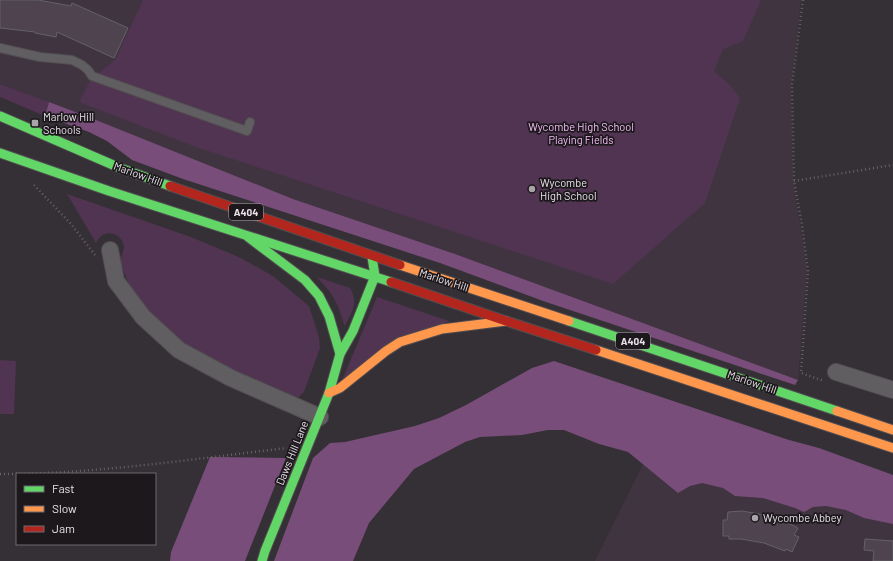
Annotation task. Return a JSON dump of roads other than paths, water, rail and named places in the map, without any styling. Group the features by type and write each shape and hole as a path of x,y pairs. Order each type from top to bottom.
{"main road":[{"name":"Marlow Hill","path":"0,116 120,168 372,256 604,332 893,430"},
{"name":"Marlow Hill","path":"0,153 101,188 375,276 506,321 893,448"},
{"path":"247,236 305,280 319,296 329,316 340,354"},
{"name":"Daws Hill Lane","path":"262,561 320,417 329,393 340,354 353,332 375,276 372,256"},
{"path":"329,393 340,388 386,351 400,342 442,329 506,321"}],"street":[{"path":"104,254 116,282 143,317 179,350 231,378 320,417"},
{"path":"836,372 893,390"}],"lane":[{"path":"0,48 40,57 72,60 82,65 92,76 247,131 250,122"}],"place":[{"name":"Marlow Hill Schools","path":"35,123"},
{"name":"Wycombe High School","path":"532,189"},
{"name":"Wycombe Abbey","path":"755,518"}],"park label":[{"name":"Wycombe High School Playing Fields","path":"581,133"}]}
